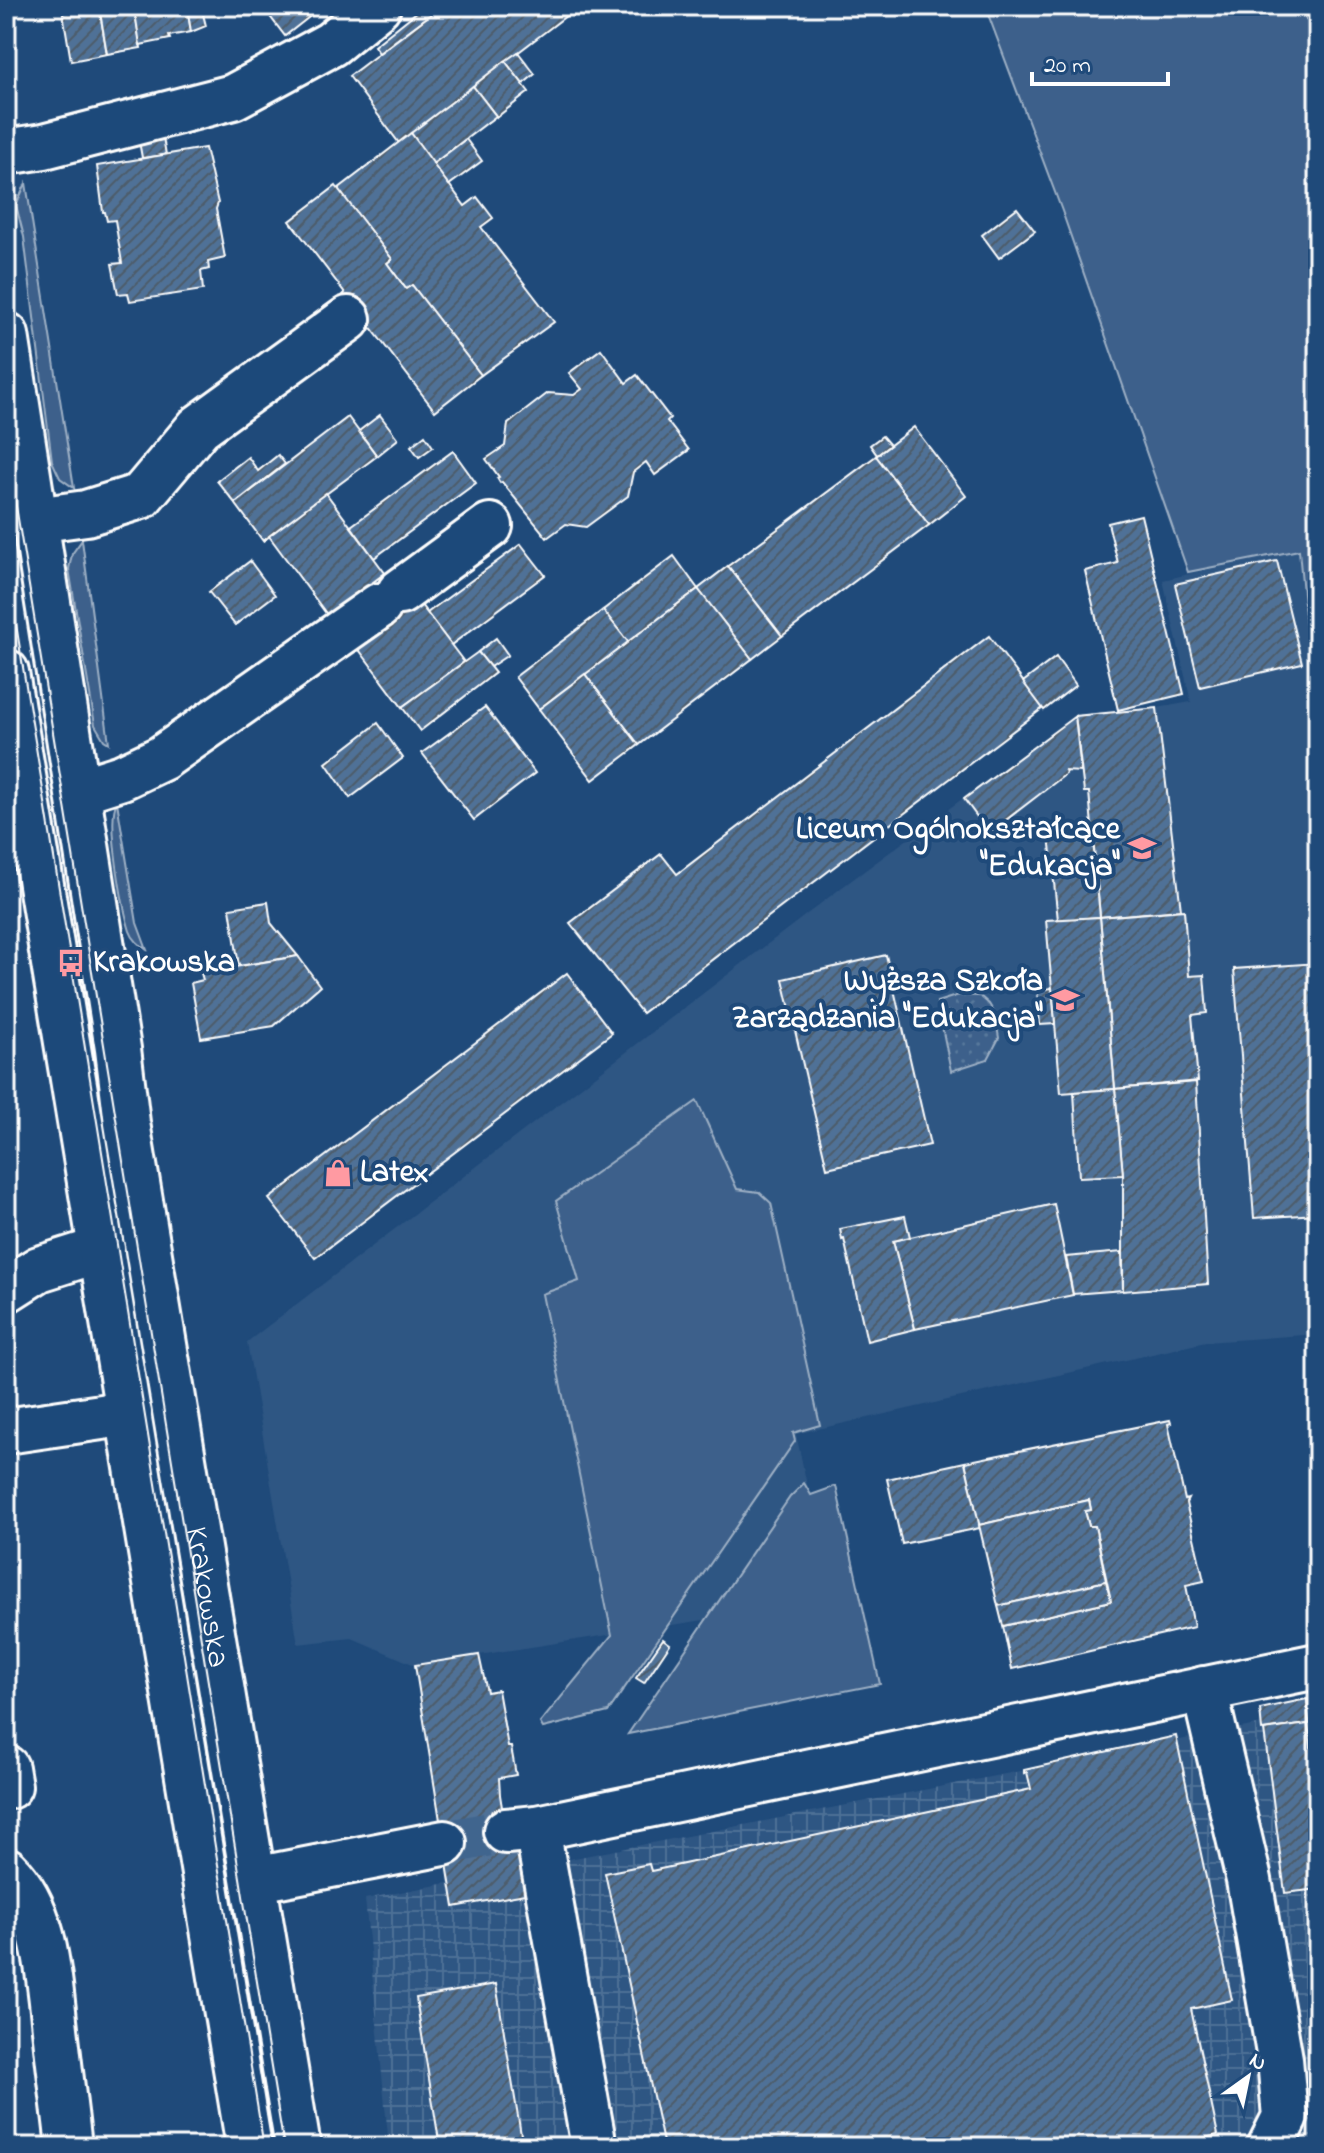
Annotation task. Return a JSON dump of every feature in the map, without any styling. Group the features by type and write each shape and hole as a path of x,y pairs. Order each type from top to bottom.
{"main road":[{"path":"6,152 44,146 233,97 331,44 378,6"},
{"path":"35,520 86,513 141,496 199,427 348,319"},
{"name":"Krakowska","path":"6,335 127,1123 298,2147"},
{"path":"78,791 122,777 162,758 490,526"},
{"name":"Krakowska","path":"7,684 249,2147"},
{"path":"6,1290 39,1269 102,1249"},
{"path":"6,1431 129,1413"},
{"path":"594,2147 522,1830 1317,1666"},
{"path":"1204,1689 1249,1880 1280,2059 1285,2117 1270,2147"},
{"path":"254,1880 444,1843"},
{"path":"6,1870 27,1898 45,1959 69,2147"}],"shaded area":[{"path":"985,6 1295,6 1318,34 1318,755 1299,550 1188,572 1062,211"},
{"path":"26,183 74,488 60,478 52,461 24,237 16,205"},
{"path":"82,540 109,743 95,725 69,569 72,554"},
{"path":"1299,549 1318,755 1318,1334 1206,1342 796,1434 832,1600 415,1665 352,1638 298,1644 247,1342 841,888 1075,716 1191,702 1163,580"},
{"path":"117,802 137,923 147,950 131,934 123,904 114,844"},
{"path":"959,995 980,996 989,1004 995,1014 999,1038 988,1059 951,1071 937,1002"},
{"path":"697,1101 737,1189 759,1192 771,1203 820,1425 793,1433 795,1441 608,1712 543,1728 540,1723 612,1635 542,1294 579,1281 556,1201"},
{"path":"804,1483 811,1495 836,1486 880,1684 628,1734 790,1497"},
{"path":"1318,1713 1318,2147 389,2147 365,1899"}],"building":[{"path":"99,6 107,54 71,61 62,7"},
{"path":"99,6 134,6 141,48 107,54"},
{"path":"134,6 187,6 191,32 140,45"},
{"path":"187,6 201,6 206,26 191,32"},
{"path":"262,6 323,6 285,36"},
{"path":"424,6 442,6 379,53 374,46"},
{"path":"442,6 579,6 399,143 349,76"},
{"path":"518,52 535,74 523,84 505,61"},
{"path":"505,61 529,92 497,117 473,86"},
{"path":"473,86 496,116 433,164 411,133"},
{"path":"411,133 465,206 477,197 493,218 481,227 554,322 481,375 412,285 406,289 387,263 392,259 338,189"},
{"path":"163,137 166,155 142,158 139,141"},
{"path":"466,139 482,161 449,185 433,164"},
{"path":"205,148 218,203 216,209 225,258 208,262 209,269 201,271 203,290 130,301 128,293 118,294 112,264 122,263 115,220 107,221 103,212 97,166"},
{"path":"336,186 392,259 387,263 406,289 412,285 481,375 435,411 366,321 362,325 341,297 345,293 290,221"},
{"path":"1017,208 1035,231 999,258 982,235"},
{"path":"601,349 626,383 637,375 670,418 667,421 689,450 655,475 646,462 633,472 628,496 586,527 566,524 547,538 500,483 486,459 505,446 508,424 548,393 574,395 582,389 569,373"},
{"path":"380,415 398,439 377,456 359,431"},
{"path":"348,417 377,456 263,541 235,503"},
{"path":"914,427 966,496 929,525 876,456"},
{"path":"425,435 433,447 419,457 411,446"},
{"path":"882,436 890,445 877,455 870,445"},
{"path":"453,451 476,483 374,558 351,526"},
{"path":"278,455 285,464 235,503 217,481 248,457 258,471"},
{"path":"876,456 929,525 782,636 728,566"},
{"path":"326,493 385,573 328,616 269,536"},
{"path":"1141,515 1184,694 1118,710 1085,571 1118,563 1108,523"},
{"path":"521,544 545,575 451,645 427,613"},
{"path":"674,556 698,589 628,642 603,610"},
{"path":"250,561 275,595 235,625 209,592"},
{"path":"1277,561 1302,663 1200,687 1175,584"},
{"path":"728,566 782,636 752,659 698,589"},
{"path":"698,589 752,659 639,745 585,674"},
{"path":"418,601 464,662 402,707 357,647"},
{"path":"603,610 628,642 539,709 515,677"},
{"path":"989,636 1043,708 642,1013 570,923 661,854 677,874"},
{"path":"496,638 508,655 490,667 478,652"},
{"path":"478,652 495,673 420,731 402,707"},
{"path":"1056,657 1076,685 1044,710 1023,682"},
{"path":"585,674 639,745 593,780 539,709"},
{"path":"485,707 535,773 474,820 422,753"},
{"path":"1157,708 1181,910 1100,917 1089,792 1084,792 1075,716"},
{"path":"1075,716 1081,772 1065,771 1066,774 989,833 964,799"},
{"path":"378,723 403,758 350,798 326,763"},
{"path":"1092,830 1100,917 1058,920 1049,835"},
{"path":"268,902 271,923 298,956 239,966 230,908"},
{"path":"1184,910 1189,976 1204,975 1207,1013 1192,1015 1198,1081 1115,1089 1100,917"},
{"path":"1100,917 1115,1089 1061,1093 1046,920"},
{"path":"886,955 930,1145 827,1168 783,979"},
{"path":"298,956 320,986 274,1026 201,1038 191,983 203,980 201,973"},
{"path":"1318,963 1318,1214 1254,1218 1234,969"},
{"path":"567,973 612,1033 315,1258 269,1199"},
{"path":"1052,988 1055,1024 1040,1025 1037,990"},
{"path":"1196,1082 1208,1284 1123,1291 1123,1175 1115,1089"},
{"path":"1115,1089 1123,1175 1079,1177 1074,1092"},
{"path":"1054,1204 1073,1295 915,1329 893,1241"},
{"path":"905,1216 910,1237 893,1241 915,1329 867,1341 840,1229"},
{"path":"1122,1252 1123,1290 1073,1294 1066,1257"},
{"path":"1170,1420 1168,1424 1185,1500 1188,1499 1186,1503 1204,1581 1186,1585 1194,1627 1012,1669 1003,1626 1111,1601 1095,1526 1089,1526 1085,1511 1091,1510 1089,1500 979,1525 965,1462"},
{"path":"965,1462 980,1528 902,1544 887,1479"},
{"path":"1089,1500 1091,1510 1085,1511 1089,1526 1095,1526 1106,1581 998,1606 979,1525"},
{"path":"1106,1581 1111,1601 1003,1626 998,1606"},
{"path":"663,1639 670,1644 644,1683 636,1678"},
{"path":"479,1655 487,1692 498,1690 508,1747 511,1747 516,1775 499,1778 500,1795 509,1851 518,1850 525,1894 454,1907 415,1665"},
{"path":"1307,1699 1309,1724 1262,1730 1260,1709"},
{"path":"1308,1724 1318,1801 1318,1889 1285,1893 1264,1730"},
{"path":"1176,1736 1232,2000 1191,2009 1218,2135 1163,2147 664,2147 605,1873 649,1864 651,1871 1031,1789 1024,1770"},
{"path":"496,1984 523,2147 440,2147 416,1998"}],"tunnel":[{"path":"444,1843 506,1831"}],"tram line":[{"path":"6,445 284,2147"},
{"path":"6,563 264,2147"}],"place":[{"name":"Liceum Ogólnokształcące \"Edukacja\"","path":"1142,848"},
{"name":"Krakowska","path":"71,963"},
{"name":"Wyższa Szkoła Zarządzania \"Edukacja\"","path":"1065,1000"},
{"name":"Latex","path":"338,1173"}]}
